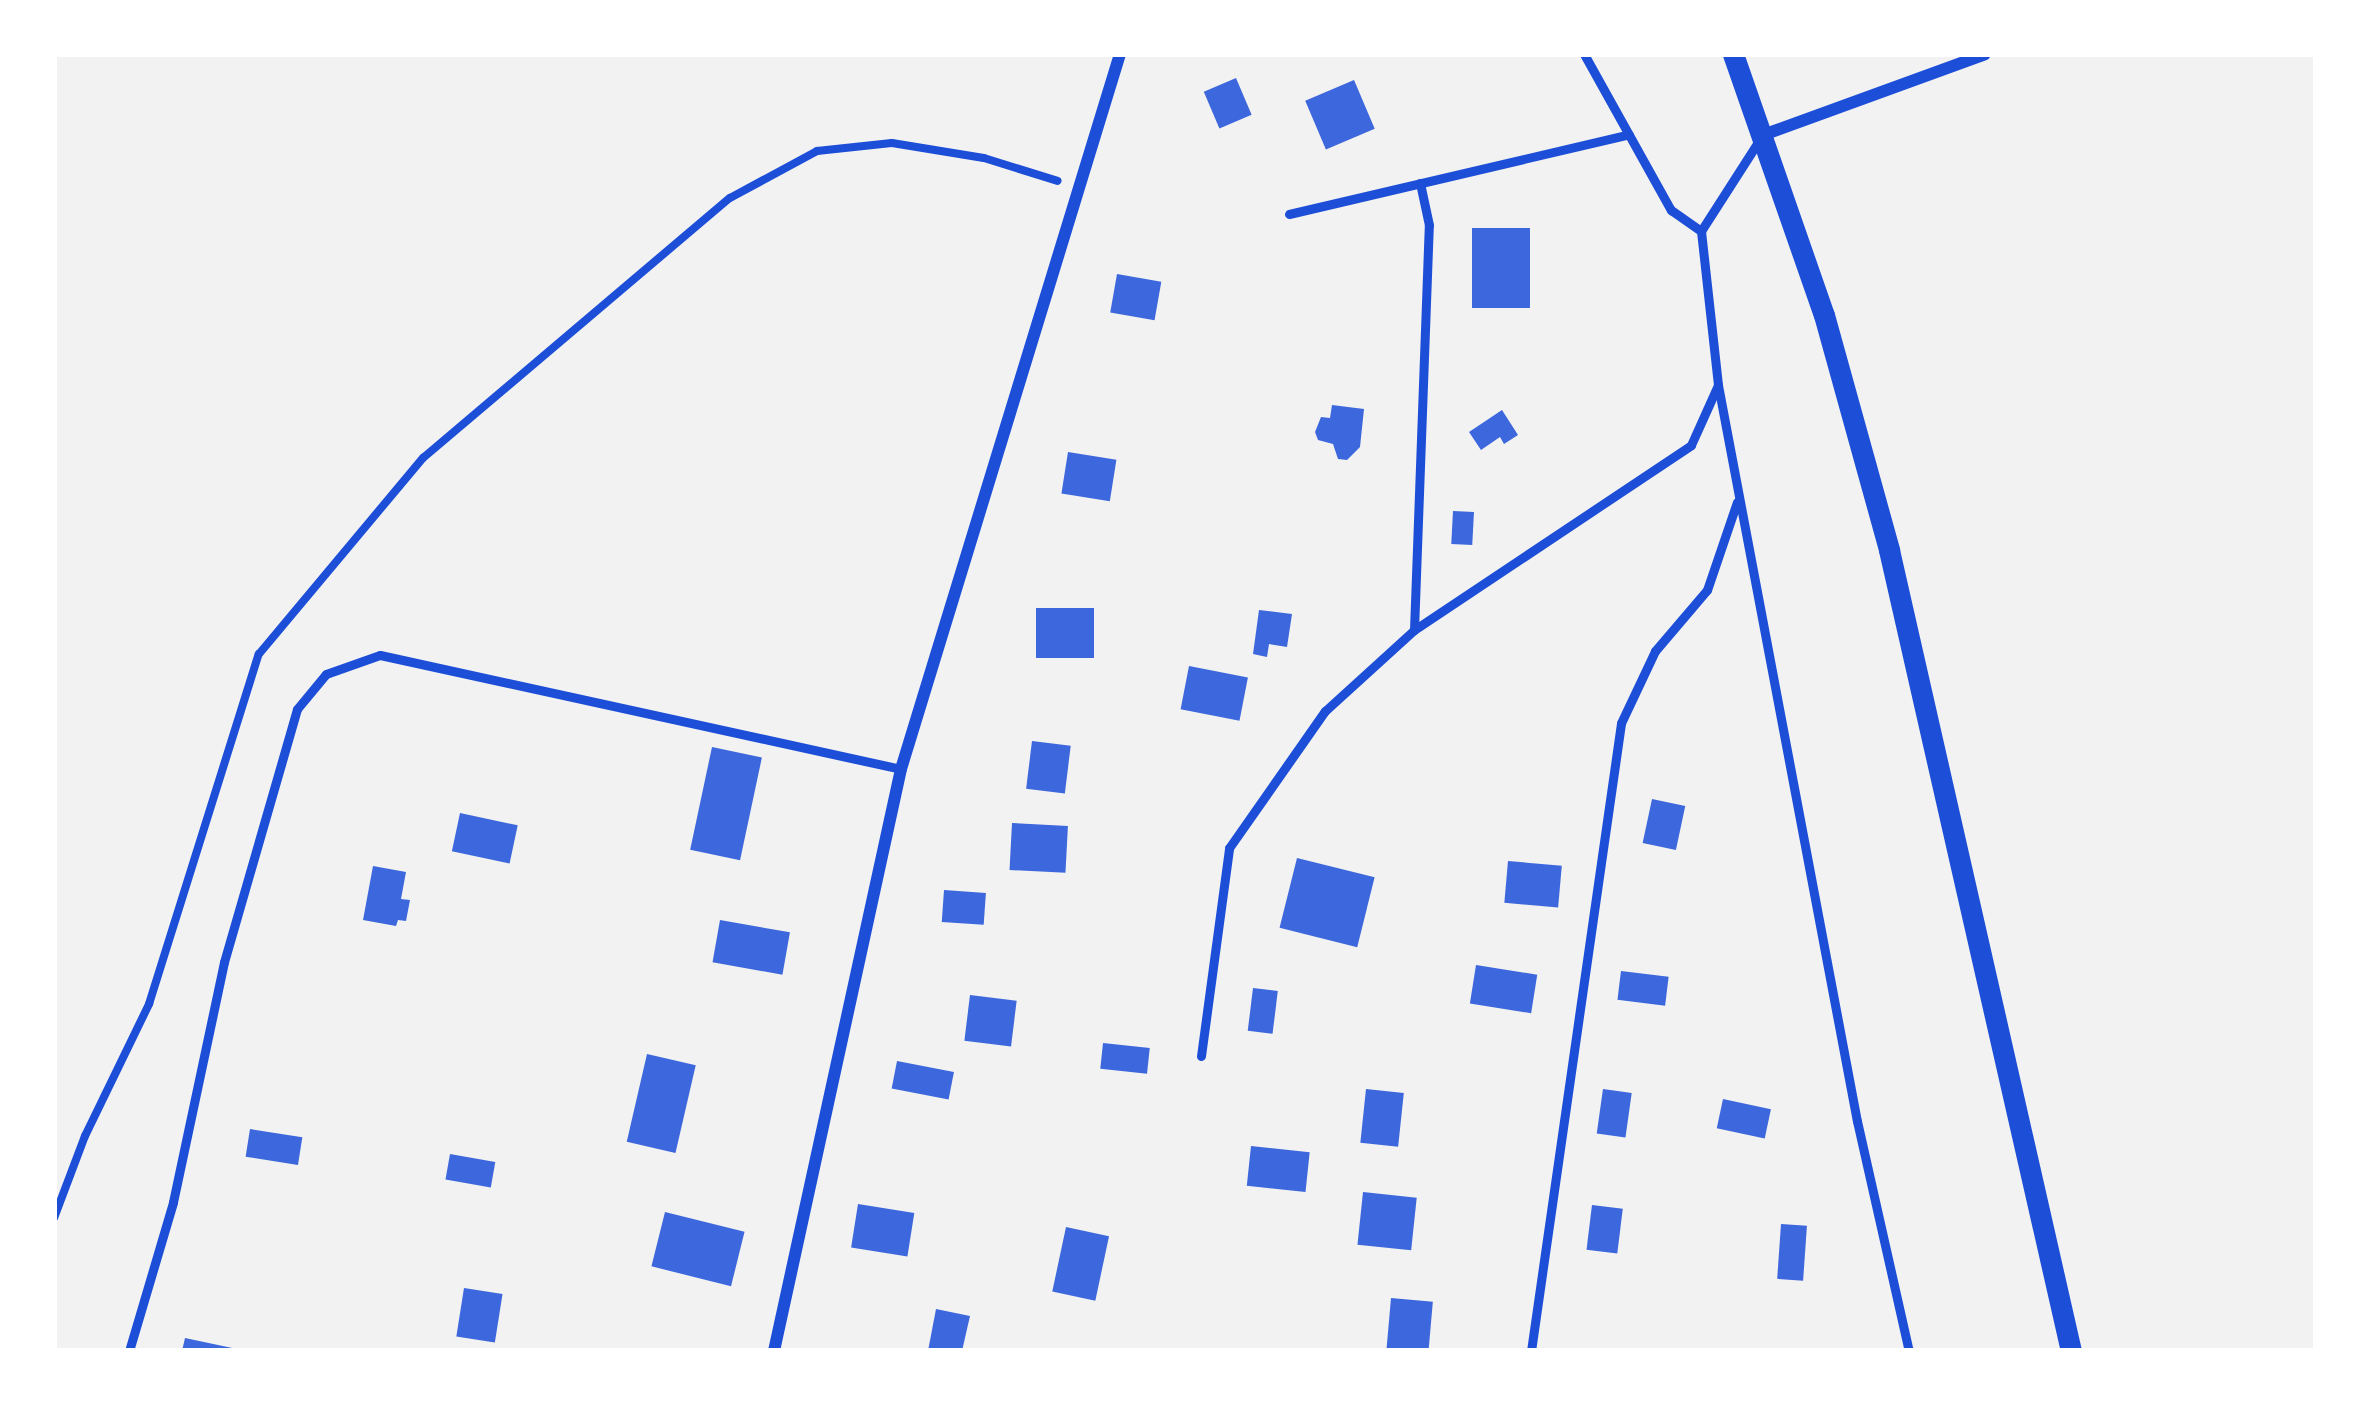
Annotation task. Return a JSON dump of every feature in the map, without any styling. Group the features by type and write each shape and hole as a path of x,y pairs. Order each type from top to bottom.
{"street":[{"path":"774,1351 901,769 1120,54"},
{"path":"1733,54 1824,315 1889,550 2071,1351"},
{"path":"1762,135 1985,54"}],"lane":[{"path":"1584,54 1671,210 1701,231"},
{"path":"1289,214 1629,134"},
{"path":"1762,135 1701,231 1718,385 1852,1098 1909,1351"},
{"path":"1414,631 1429,225 1420,183"},
{"path":"1201,1056 1229,848 1325,712 1414,631 1691,445 1718,385"},
{"path":"1531,1351 1621,723 1655,651 1706,590 1739,496"},
{"path":"129,1351 172,1202 224,962 277,778 297,710 326,674 380,655 901,769"}],"path":[{"path":"54,1217 86,1136 149,1004 259,654 423,458 730,198 817,151 892,142 984,158 1076,186"}],"building":[{"path":"1236,78 1252,115 1219,128 1204,92"},
{"path":"1354,80 1375,129 1326,149 1305,101"},
{"path":"1472,228 1530,228 1530,308 1472,308"},
{"path":"1117,274 1161,282 1155,320 1110,312"},
{"path":"1332,405 1364,409 1360,447 1347,460 1338,459 1333,444 1318,440 1315,432 1321,417 1330,418"},
{"path":"1502,410 1518,435 1504,444 1500,437 1481,450 1469,432"},
{"path":"1068,452 1116,460 1110,501 1061,493"},
{"path":"1453,511 1474,512 1472,545 1451,544"},
{"path":"1036,608 1094,608 1094,658 1036,658"},
{"path":"1259,610 1292,614 1287,647 1269,644 1267,657 1253,654"},
{"path":"1189,666 1248,677 1240,721 1181,709"},
{"path":"1032,741 1071,746 1065,793 1026,789"},
{"path":"712,747 762,758 740,860 690,850"},
{"path":"1652,799 1685,806 1676,850 1643,843"},
{"path":"460,813 518,825 510,863 452,851"},
{"path":"1012,823 1068,826 1065,873 1010,870"},
{"path":"1297,858 1375,877 1357,947 1280,928"},
{"path":"1508,861 1562,866 1558,908 1504,903"},
{"path":"373,866 406,872 401,899 410,900 406,921 398,920 396,926 363,920"},
{"path":"944,890 986,893 984,925 942,922"},
{"path":"720,920 790,932 782,975 713,962"},
{"path":"1476,965 1537,975 1531,1013 1470,1004"},
{"path":"1621,971 1669,977 1665,1006 1617,1000"},
{"path":"1253,988 1278,991 1273,1034 1248,1031"},
{"path":"970,995 1017,1001 1011,1046 964,1041"},
{"path":"1103,1043 1150,1048 1147,1074 1100,1069"},
{"path":"647,1054 696,1065 675,1153 627,1142"},
{"path":"897,1061 954,1072 949,1100 892,1088"},
{"path":"1366,1089 1404,1093 1398,1147 1360,1143"},
{"path":"1603,1089 1632,1093 1625,1138 1597,1134"},
{"path":"1723,1099 1771,1109 1765,1139 1717,1128"},
{"path":"250,1129 302,1137 298,1165 246,1157"},
{"path":"1251,1146 1310,1152 1305,1192 1247,1186"},
{"path":"450,1154 495,1162 491,1188 445,1180"},
{"path":"1363,1192 1417,1198 1411,1250 1357,1245"},
{"path":"858,1204 914,1213 907,1256 851,1247"},
{"path":"1592,1205 1623,1209 1617,1253 1587,1250"},
{"path":"665,1212 745,1232 731,1286 651,1266"},
{"path":"1781,1224 1807,1226 1803,1281 1777,1279"},
{"path":"1066,1227 1109,1236 1095,1301 1052,1292"},
{"path":"464,1288 503,1294 495,1342 456,1336"},
{"path":"1391,1298 1433,1302 1429,1351 1386,1351"},
{"path":"936,1309 970,1316 962,1351 928,1351"},
{"path":"185,1338 237,1349 237,1351 182,1351"}]}
